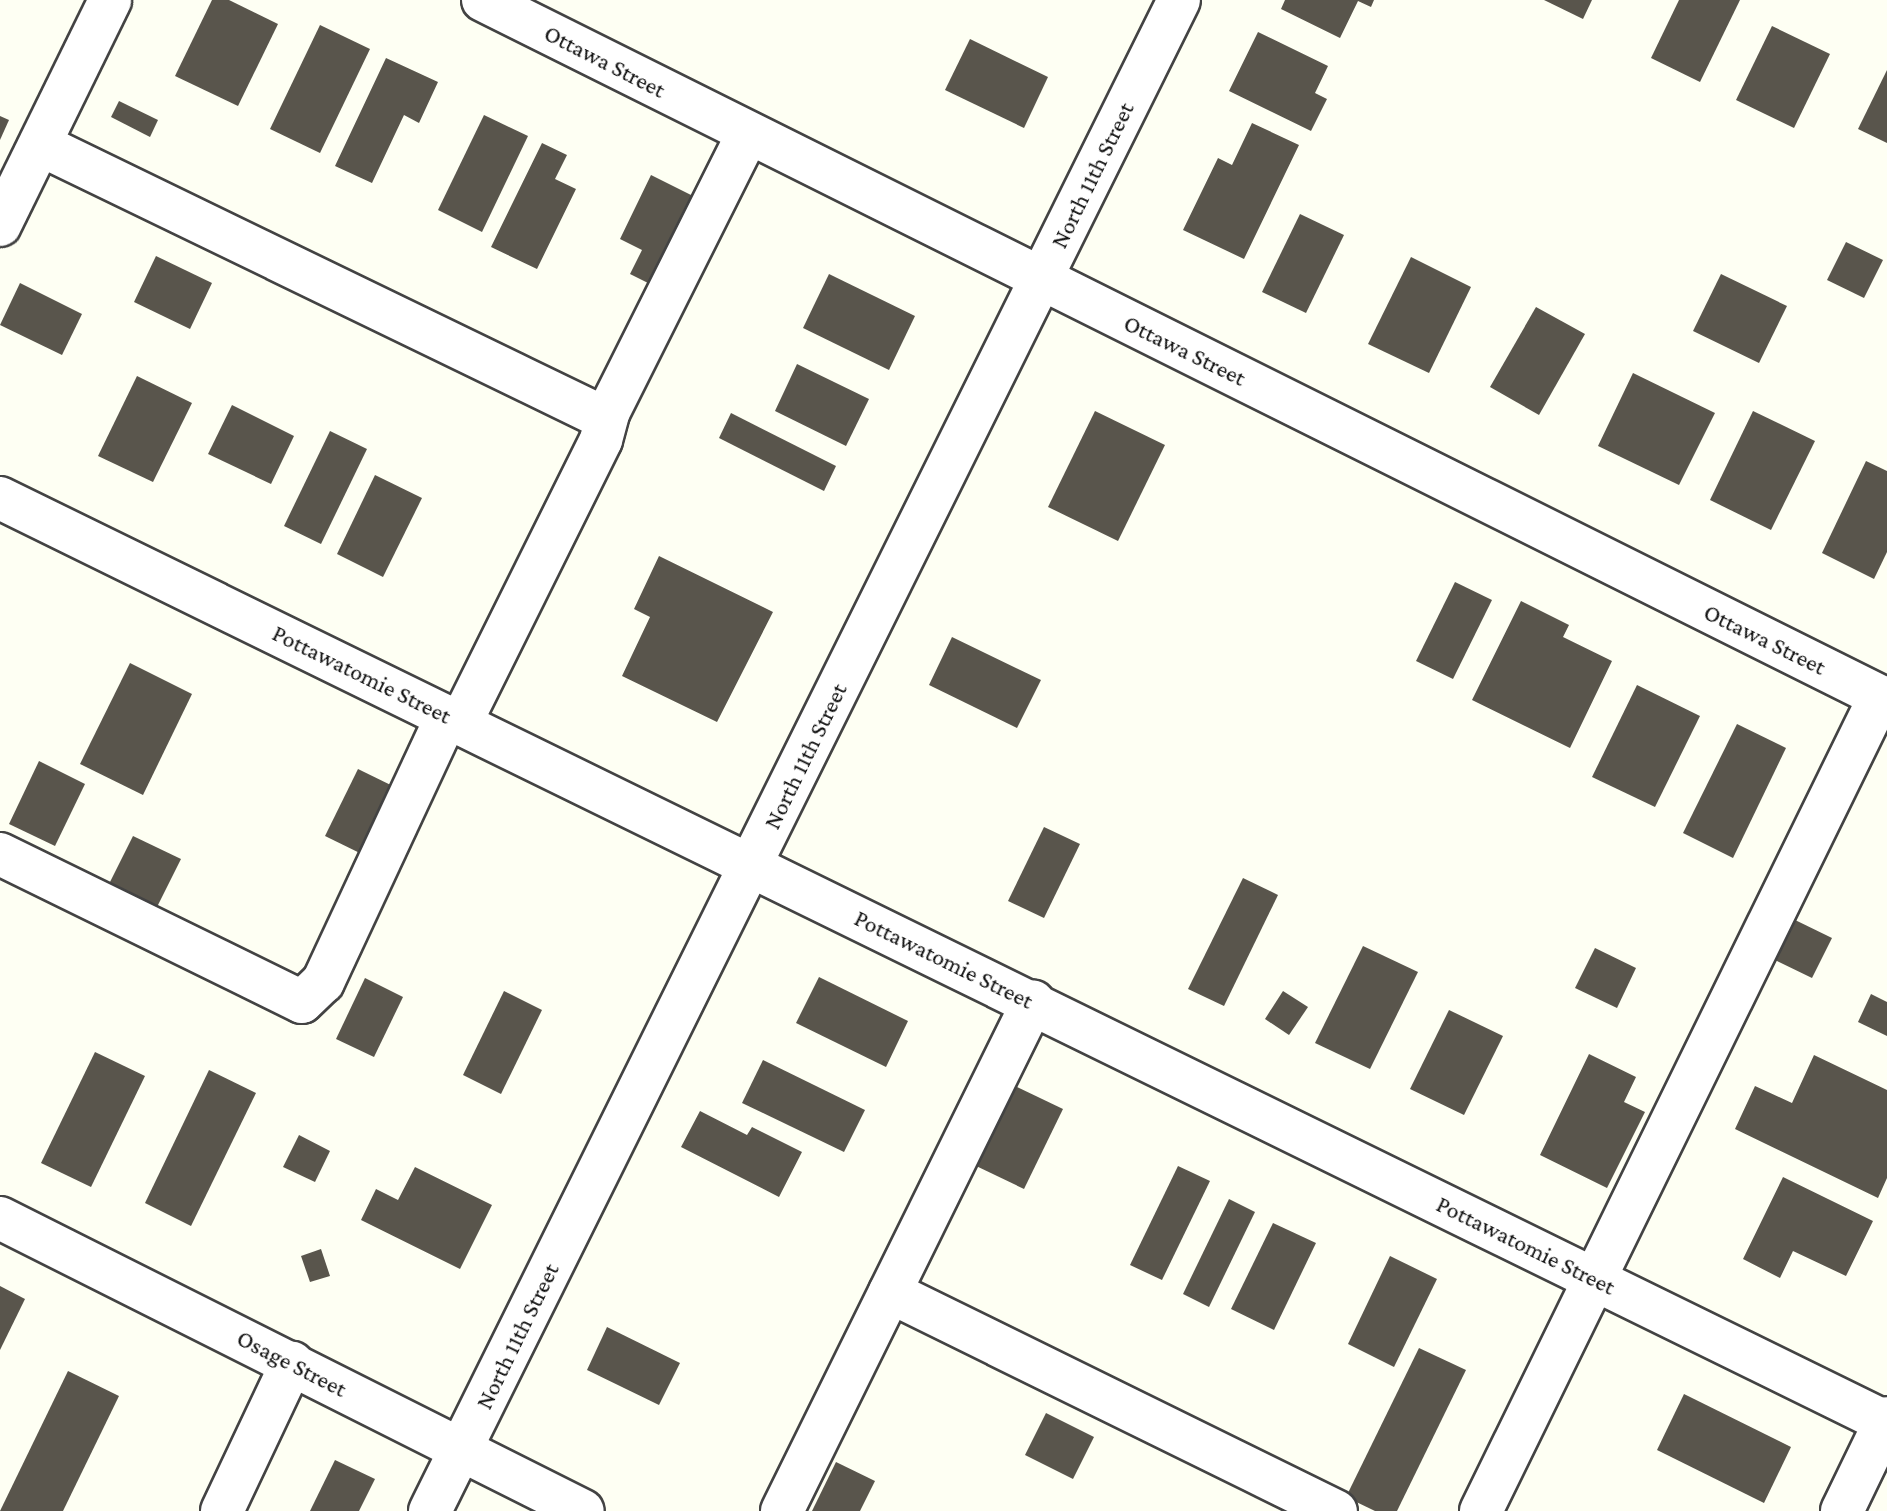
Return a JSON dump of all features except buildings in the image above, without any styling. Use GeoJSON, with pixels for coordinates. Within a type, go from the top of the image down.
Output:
{"type":"FeatureCollection","features":[{"type":"Feature","properties":{"kind":"street"},"geometry":{"type":"LineString","coordinates":[[0,225],[110,0]]}},
{"type":"Feature","properties":{"kind":"street","name":"Ottawa Street"},"geometry":{"type":"LineString","coordinates":[[483,0],[1884,698]]}},
{"type":"Feature","properties":{"kind":"street","name":"North 11th Street"},"geometry":{"type":"LineString","coordinates":[[430,1511],[1179,0]]}},
{"type":"Feature","properties":{"kind":"street"},"geometry":{"type":"LineString","coordinates":[[0,854],[302,1002],[323,982],[454,719],[601,440],[608,413],[748,133]]}},
{"type":"Feature","properties":{"kind":"street"},"geometry":{"type":"LineString","coordinates":[[41,145],[340,293],[598,415],[608,413]]}},
{"type":"Feature","properties":{"kind":"street","name":"Pottawatomie Street"},"geometry":{"type":"LineString","coordinates":[[0,498],[1886,1421]]}},
{"type":"Feature","properties":{"kind":"street"},"geometry":{"type":"LineString","coordinates":[[1481,1511],[1884,698]]}},
{"type":"Feature","properties":{"kind":"street"},"geometry":{"type":"LineString","coordinates":[[782,1511],[1033,1002]]}},
{"type":"Feature","properties":{"kind":"street","name":"Osage Street"},"geometry":{"type":"LineString","coordinates":[[0,1218],[583,1511]]}},
{"type":"Feature","properties":{"kind":"street"},"geometry":{"type":"LineString","coordinates":[[890,1292],[1336,1511]]}},
{"type":"Feature","properties":{"kind":"street"},"geometry":{"type":"LineString","coordinates":[[222,1511],[292,1363]]}},
{"type":"Feature","properties":{"kind":"street"},"geometry":{"type":"LineString","coordinates":[[1842,1511],[1886,1421]]}}]}
